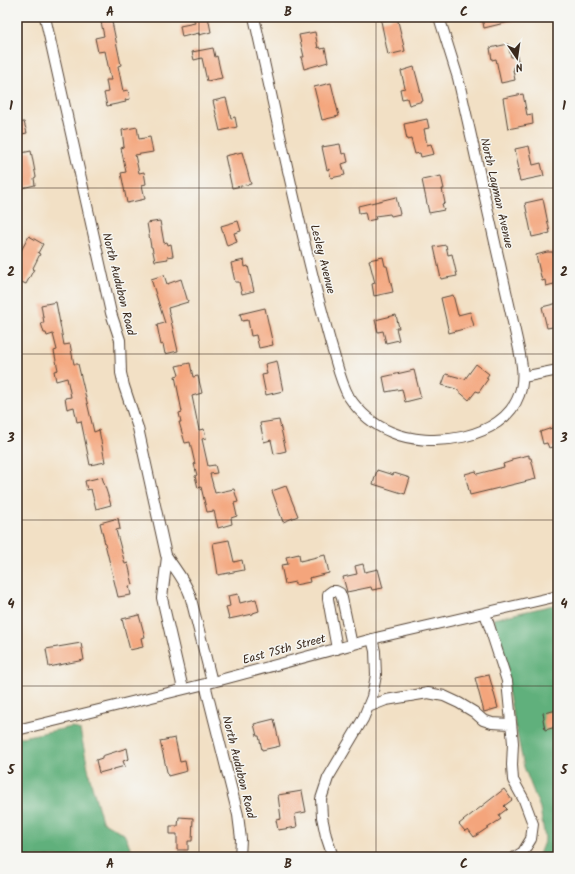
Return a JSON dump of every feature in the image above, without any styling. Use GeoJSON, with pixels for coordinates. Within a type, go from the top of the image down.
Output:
{"type":"FeatureCollection","features":[{"type":"Feature","properties":{"kind":"street","name":"North Audubon Road"},"geometry":{"type":"LineString","coordinates":[[45,17],[110,305],[120,340],[121,373],[124,386],[138,428],[167,557],[189,592],[239,819],[241,838],[240,857]]}},
{"type":"Feature","properties":{"kind":"street","name":"Lesley Avenue"},"geometry":{"type":"LineString","coordinates":[[254,17],[309,261],[343,385],[352,401],[364,415],[391,433],[413,439],[446,440],[478,433],[498,423],[515,405],[519,396],[523,377]]}},
{"type":"Feature","properties":{"kind":"street","name":"North Layman Avenue"},"geometry":{"type":"LineString","coordinates":[[439,17],[458,78],[517,340],[523,377]]}},
{"type":"Feature","properties":{"kind":"street"},"geometry":{"type":"LineString","coordinates":[[523,377],[558,370]]}},
{"type":"Feature","properties":{"kind":"street","name":"North Audubon Road"},"geometry":{"type":"LineString","coordinates":[[167,557],[162,598],[183,689]]}},
{"type":"Feature","properties":{"kind":"street"},"geometry":{"type":"LineString","coordinates":[[337,649],[328,599],[328,594],[332,591],[340,593],[342,598],[352,645]]}},
{"type":"Feature","properties":{"kind":"street","name":"East 75th Street"},"geometry":{"type":"LineString","coordinates":[[17,730],[208,683],[372,639],[558,596]]}},
{"type":"Feature","properties":{"kind":"street"},"geometry":{"type":"LineString","coordinates":[[486,613],[507,681],[512,743],[513,780],[524,800],[533,824],[531,839],[523,852],[515,857]]}},
{"type":"Feature","properties":{"kind":"street"},"geometry":{"type":"LineString","coordinates":[[333,857],[326,836],[322,816],[321,799],[328,778],[363,719],[372,697],[376,675],[375,651],[372,639]]}},
{"type":"Feature","properties":{"kind":"street"},"geometry":{"type":"LineString","coordinates":[[368,707],[386,700],[428,693],[444,696],[459,703],[474,712],[483,720],[492,723],[510,724]]}},
{"type":"Feature","properties":{"kind":"green space"},"geometry":{"type":"Polygon","coordinates":[[[558,604],[558,857],[538,857],[545,839],[540,808],[524,767],[493,619],[558,604]]]}},
{"type":"Feature","properties":{"kind":"green space"},"geometry":{"type":"Polygon","coordinates":[[[72,727],[80,730],[91,782],[102,821],[124,834],[135,857],[17,857],[17,738],[72,727]]]}},
{"type":"Feature","properties":{"kind":"building"},"geometry":{"type":"Polygon","coordinates":[[[100,17],[111,17],[121,65],[118,66],[123,91],[128,90],[130,99],[125,100],[126,102],[107,106],[104,93],[108,92],[106,80],[111,80],[105,51],[98,52],[95,38],[104,36],[100,17]]]}},
{"type":"Feature","properties":{"kind":"building"},"geometry":{"type":"Polygon","coordinates":[[[193,17],[208,17],[211,32],[182,37],[180,26],[195,23],[193,17]]]}},
{"type":"Feature","properties":{"kind":"building"},"geometry":{"type":"Polygon","coordinates":[[[397,17],[405,51],[388,55],[381,21],[397,17]]]}},
{"type":"Feature","properties":{"kind":"building"},"geometry":{"type":"Polygon","coordinates":[[[482,17],[517,17],[517,20],[484,28],[482,17]]]}},
{"type":"Feature","properties":{"kind":"building"},"geometry":{"type":"Polygon","coordinates":[[[315,32],[318,48],[325,48],[328,62],[304,69],[301,57],[304,57],[299,35],[315,32]]]}},
{"type":"Feature","properties":{"kind":"building"},"geometry":{"type":"Polygon","coordinates":[[[508,44],[511,57],[517,56],[519,65],[514,66],[513,70],[515,80],[501,83],[496,59],[492,60],[490,48],[508,44]]]}},
{"type":"Feature","properties":{"kind":"building"},"geometry":{"type":"Polygon","coordinates":[[[213,48],[215,57],[217,56],[222,78],[207,81],[202,58],[194,60],[192,52],[213,48]]]}},
{"type":"Feature","properties":{"kind":"building"},"geometry":{"type":"Polygon","coordinates":[[[414,67],[423,101],[409,105],[407,98],[402,99],[400,89],[405,88],[401,71],[414,67]]]}},
{"type":"Feature","properties":{"kind":"building"},"geometry":{"type":"Polygon","coordinates":[[[331,83],[339,116],[322,120],[314,87],[331,83]]]}},
{"type":"Feature","properties":{"kind":"building"},"geometry":{"type":"Polygon","coordinates":[[[523,94],[527,115],[532,114],[533,124],[508,129],[503,98],[523,94]]]}},
{"type":"Feature","properties":{"kind":"building"},"geometry":{"type":"Polygon","coordinates":[[[226,98],[231,118],[235,117],[237,127],[220,131],[213,101],[226,98]]]}},
{"type":"Feature","properties":{"kind":"building"},"geometry":{"type":"Polygon","coordinates":[[[427,119],[429,128],[424,129],[427,145],[431,144],[434,154],[421,157],[420,153],[415,154],[411,139],[407,140],[404,124],[427,119]]]}},
{"type":"Feature","properties":{"kind":"building"},"geometry":{"type":"Polygon","coordinates":[[[24,122],[27,133],[17,135],[17,123],[24,122]]]}},
{"type":"Feature","properties":{"kind":"building"},"geometry":{"type":"Polygon","coordinates":[[[137,127],[139,139],[150,137],[153,152],[135,155],[139,173],[144,172],[146,184],[142,185],[145,199],[127,203],[121,173],[126,172],[121,148],[124,147],[122,130],[137,127]]]}},
{"type":"Feature","properties":{"kind":"building"},"geometry":{"type":"Polygon","coordinates":[[[340,144],[342,154],[346,153],[348,162],[342,164],[345,175],[331,178],[329,169],[327,170],[322,147],[340,144]]]}},
{"type":"Feature","properties":{"kind":"building"},"geometry":{"type":"Polygon","coordinates":[[[529,146],[533,165],[541,163],[544,176],[520,181],[517,170],[519,170],[515,149],[529,146]]]}},
{"type":"Feature","properties":{"kind":"building"},"geometry":{"type":"Polygon","coordinates":[[[31,151],[36,177],[34,178],[35,185],[22,188],[17,164],[17,154],[31,151]]]}},
{"type":"Feature","properties":{"kind":"building"},"geometry":{"type":"Polygon","coordinates":[[[242,152],[251,184],[232,188],[225,156],[242,152]]]}},
{"type":"Feature","properties":{"kind":"building"},"geometry":{"type":"Polygon","coordinates":[[[441,176],[444,189],[442,189],[445,203],[442,204],[444,210],[429,213],[422,180],[441,176]]]}},
{"type":"Feature","properties":{"kind":"building"},"geometry":{"type":"Polygon","coordinates":[[[396,197],[400,214],[391,216],[390,214],[375,216],[376,219],[367,221],[365,212],[359,213],[358,206],[396,197]]]}},
{"type":"Feature","properties":{"kind":"building"},"geometry":{"type":"Polygon","coordinates":[[[543,199],[550,233],[532,237],[525,203],[543,199]]]}},
{"type":"Feature","properties":{"kind":"building"},"geometry":{"type":"Polygon","coordinates":[[[160,221],[164,243],[167,242],[168,245],[171,244],[173,256],[167,257],[168,259],[155,261],[147,223],[160,221]]]}},
{"type":"Feature","properties":{"kind":"building"},"geometry":{"type":"Polygon","coordinates":[[[238,221],[241,231],[234,233],[237,242],[227,246],[221,226],[238,221]]]}},
{"type":"Feature","properties":{"kind":"building"},"geometry":{"type":"Polygon","coordinates":[[[29,236],[43,244],[38,253],[40,254],[33,268],[34,269],[26,284],[17,280],[17,258],[29,236]]]}},
{"type":"Feature","properties":{"kind":"building"},"geometry":{"type":"Polygon","coordinates":[[[446,245],[448,255],[452,254],[457,276],[441,279],[434,247],[446,245]]]}},
{"type":"Feature","properties":{"kind":"building"},"geometry":{"type":"Polygon","coordinates":[[[553,252],[558,273],[558,283],[546,286],[545,280],[542,281],[536,255],[553,252]]]}},
{"type":"Feature","properties":{"kind":"building"},"geometry":{"type":"Polygon","coordinates":[[[383,257],[385,266],[387,266],[393,292],[374,296],[372,284],[375,283],[369,260],[383,257]]]}},
{"type":"Feature","properties":{"kind":"building"},"geometry":{"type":"Polygon","coordinates":[[[244,260],[245,267],[248,266],[254,291],[242,294],[239,282],[235,282],[231,263],[244,260]]]}},
{"type":"Feature","properties":{"kind":"building"},"geometry":{"type":"Polygon","coordinates":[[[164,275],[167,284],[181,279],[188,302],[168,308],[178,351],[165,354],[163,344],[161,345],[157,325],[165,323],[151,279],[164,275]]]}},
{"type":"Feature","properties":{"kind":"building"},"geometry":{"type":"Polygon","coordinates":[[[453,295],[458,315],[470,312],[474,326],[449,333],[441,298],[453,295]]]}},
{"type":"Feature","properties":{"kind":"building"},"geometry":{"type":"Polygon","coordinates":[[[56,302],[64,345],[70,344],[74,364],[78,364],[94,432],[99,430],[105,462],[90,465],[81,421],[77,422],[74,407],[67,409],[65,398],[71,397],[67,378],[56,381],[54,371],[58,370],[54,351],[57,350],[53,334],[47,336],[46,333],[44,333],[41,323],[44,323],[41,305],[56,302]]]}},
{"type":"Feature","properties":{"kind":"building"},"geometry":{"type":"Polygon","coordinates":[[[558,303],[558,326],[547,328],[542,307],[558,303]]]}},
{"type":"Feature","properties":{"kind":"building"},"geometry":{"type":"Polygon","coordinates":[[[265,308],[273,345],[259,348],[256,335],[251,336],[248,320],[242,321],[240,314],[265,308]]]}},
{"type":"Feature","properties":{"kind":"building"},"geometry":{"type":"Polygon","coordinates":[[[396,315],[399,328],[396,328],[399,340],[386,343],[383,331],[378,332],[375,320],[396,315]]]}},
{"type":"Feature","properties":{"kind":"building"},"geometry":{"type":"Polygon","coordinates":[[[277,361],[283,391],[266,395],[262,375],[267,374],[265,364],[277,361]]]}},
{"type":"Feature","properties":{"kind":"building"},"geometry":{"type":"Polygon","coordinates":[[[190,363],[193,377],[198,376],[202,393],[192,396],[199,430],[204,429],[206,438],[202,439],[208,466],[215,465],[217,473],[210,474],[215,493],[234,489],[238,502],[234,503],[237,516],[231,518],[232,524],[218,528],[214,511],[207,512],[201,487],[198,488],[195,476],[197,475],[190,442],[185,443],[179,422],[181,422],[179,413],[182,412],[175,376],[179,375],[176,366],[190,363]]]}},
{"type":"Feature","properties":{"kind":"building"},"geometry":{"type":"Polygon","coordinates":[[[476,364],[489,374],[486,378],[488,379],[479,392],[476,391],[469,400],[456,389],[442,385],[446,374],[465,379],[476,364]]]}},
{"type":"Feature","properties":{"kind":"building"},"geometry":{"type":"Polygon","coordinates":[[[414,370],[421,398],[405,402],[402,389],[386,392],[383,377],[414,370]]]}},
{"type":"Feature","properties":{"kind":"building"},"geometry":{"type":"Polygon","coordinates":[[[279,420],[286,451],[274,454],[271,440],[264,442],[260,423],[279,420]]]}},
{"type":"Feature","properties":{"kind":"building"},"geometry":{"type":"Polygon","coordinates":[[[558,426],[558,446],[549,448],[547,443],[543,444],[540,432],[558,426]]]}},
{"type":"Feature","properties":{"kind":"building"},"geometry":{"type":"Polygon","coordinates":[[[529,455],[536,479],[470,495],[465,474],[476,471],[477,474],[504,467],[503,464],[512,461],[512,459],[529,455]]]}},
{"type":"Feature","properties":{"kind":"building"},"geometry":{"type":"Polygon","coordinates":[[[377,470],[410,478],[405,494],[373,484],[377,470]]]}},
{"type":"Feature","properties":{"kind":"building"},"geometry":{"type":"Polygon","coordinates":[[[102,477],[111,505],[96,509],[91,489],[87,490],[85,481],[102,477]]]}},
{"type":"Feature","properties":{"kind":"building"},"geometry":{"type":"Polygon","coordinates":[[[286,486],[298,516],[283,522],[272,491],[286,486]]]}},
{"type":"Feature","properties":{"kind":"building"},"geometry":{"type":"Polygon","coordinates":[[[118,518],[120,529],[116,530],[125,564],[128,563],[133,585],[129,586],[131,595],[118,597],[100,523],[118,518]]]}},
{"type":"Feature","properties":{"kind":"building"},"geometry":{"type":"Polygon","coordinates":[[[229,540],[234,562],[242,560],[244,570],[218,575],[213,543],[229,540]]]}},
{"type":"Feature","properties":{"kind":"building"},"geometry":{"type":"Polygon","coordinates":[[[299,554],[300,561],[325,555],[329,573],[309,578],[310,582],[295,585],[295,582],[285,584],[281,565],[288,564],[286,557],[299,554]]]}},
{"type":"Feature","properties":{"kind":"building"},"geometry":{"type":"Polygon","coordinates":[[[363,564],[365,572],[378,569],[383,588],[372,590],[371,587],[347,592],[343,577],[357,574],[355,566],[363,564]]]}},
{"type":"Feature","properties":{"kind":"building"},"geometry":{"type":"Polygon","coordinates":[[[238,594],[240,603],[256,599],[259,611],[253,614],[229,619],[226,607],[230,606],[228,596],[238,594]]]}},
{"type":"Feature","properties":{"kind":"building"},"geometry":{"type":"Polygon","coordinates":[[[139,615],[145,637],[141,638],[143,647],[130,650],[122,619],[139,615]]]}},
{"type":"Feature","properties":{"kind":"building"},"geometry":{"type":"Polygon","coordinates":[[[81,643],[84,660],[49,667],[46,649],[81,643]]]}},
{"type":"Feature","properties":{"kind":"building"},"geometry":{"type":"Polygon","coordinates":[[[489,675],[498,708],[484,712],[475,678],[489,675]]]}},
{"type":"Feature","properties":{"kind":"building"},"geometry":{"type":"Polygon","coordinates":[[[558,710],[558,725],[545,730],[543,713],[558,710]]]}},
{"type":"Feature","properties":{"kind":"building"},"geometry":{"type":"Polygon","coordinates":[[[274,719],[280,746],[262,750],[259,736],[257,736],[254,724],[274,719]]]}},
{"type":"Feature","properties":{"kind":"building"},"geometry":{"type":"Polygon","coordinates":[[[175,738],[180,762],[185,761],[187,771],[168,776],[160,741],[175,738]]]}},
{"type":"Feature","properties":{"kind":"building"},"geometry":{"type":"Polygon","coordinates":[[[127,748],[129,759],[123,761],[125,766],[99,773],[96,760],[102,758],[102,756],[127,748]]]}},
{"type":"Feature","properties":{"kind":"building"},"geometry":{"type":"Polygon","coordinates":[[[504,789],[512,800],[504,806],[507,809],[499,815],[501,819],[474,837],[468,829],[465,831],[459,824],[504,789]]]}},
{"type":"Feature","properties":{"kind":"building"},"geometry":{"type":"Polygon","coordinates":[[[302,791],[306,812],[295,814],[297,827],[278,830],[276,820],[281,819],[278,795],[302,791]]]}},
{"type":"Feature","properties":{"kind":"building"},"geometry":{"type":"Polygon","coordinates":[[[179,817],[193,818],[192,841],[188,841],[188,850],[177,850],[177,834],[170,834],[170,826],[178,826],[179,817]]]}}]}
